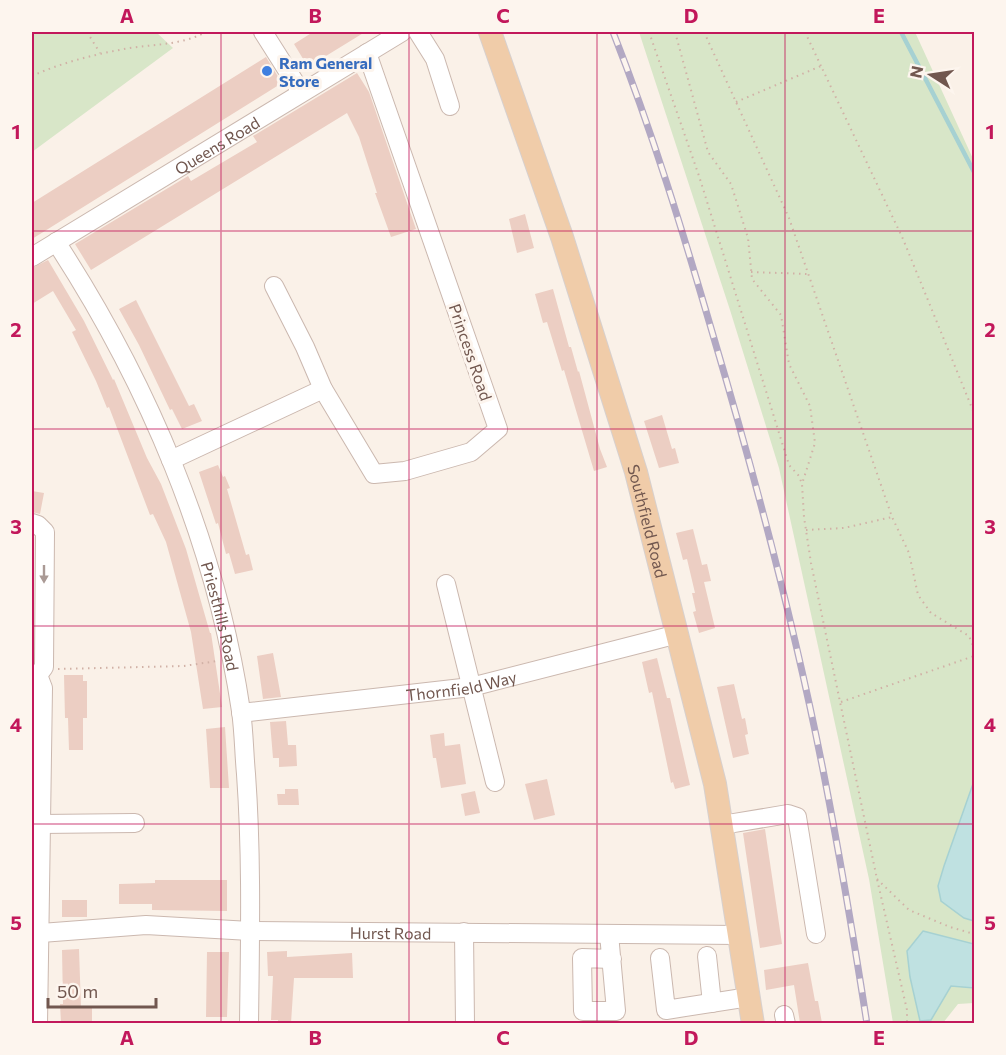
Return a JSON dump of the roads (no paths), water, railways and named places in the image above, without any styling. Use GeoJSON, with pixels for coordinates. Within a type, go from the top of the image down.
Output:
{"type":"FeatureCollection","features":[{"type":"Feature","properties":{"kind":"main road","name":"Southfield Road"},"geometry":{"type":"LineString","coordinates":[[490,32],[562,237],[636,472],[715,784],[753,1023]]}},
{"type":"Feature","properties":{"kind":"street"},"geometry":{"type":"LineString","coordinates":[[263,32],[301,92]]}},
{"type":"Feature","properties":{"kind":"street","name":"Queens Road"},"geometry":{"type":"LineString","coordinates":[[32,257],[402,32]]}},
{"type":"Feature","properties":{"kind":"street"},"geometry":{"type":"LineString","coordinates":[[418,32],[435,59],[450,106]]}},
{"type":"Feature","properties":{"kind":"street","name":"Princess Road"},"geometry":{"type":"LineString","coordinates":[[274,285],[323,389],[374,474],[405,471],[471,452],[498,429],[367,53]]}},
{"type":"Feature","properties":{"kind":"street","name":"Priesthills Road"},"geometry":{"type":"LineString","coordinates":[[56,242],[124,355],[171,460],[196,527],[232,659],[242,713],[249,816],[249,1023]]}},
{"type":"Feature","properties":{"kind":"street"},"geometry":{"type":"LineString","coordinates":[[171,460],[323,389]]}},
{"type":"Feature","properties":{"kind":"street"},"geometry":{"type":"LineString","coordinates":[[32,523],[45,532],[38,671],[43,688],[36,767],[38,1023]]}},
{"type":"Feature","properties":{"kind":"street"},"geometry":{"type":"LineString","coordinates":[[447,584],[495,782]]}},
{"type":"Feature","properties":{"kind":"street","name":"Thornfield Way"},"geometry":{"type":"LineString","coordinates":[[242,713],[471,687],[678,634]]}},
{"type":"Feature","properties":{"kind":"street"},"geometry":{"type":"LineString","coordinates":[[723,825],[788,814],[797,817],[816,933]]}},
{"type":"Feature","properties":{"kind":"street"},"geometry":{"type":"LineString","coordinates":[[38,829],[135,823]]}},
{"type":"Feature","properties":{"kind":"street","name":"Hurst Road"},"geometry":{"type":"LineString","coordinates":[[38,938],[146,925],[250,931],[740,935]]}},
{"type":"Feature","properties":{"kind":"street"},"geometry":{"type":"LineString","coordinates":[[464,932],[465,1023]]}},
{"type":"Feature","properties":{"kind":"street"},"geometry":{"type":"LineString","coordinates":[[609,934],[612,959]]}},
{"type":"Feature","properties":{"kind":"street"},"geometry":{"type":"LineString","coordinates":[[707,956],[712,1003]]}},
{"type":"Feature","properties":{"kind":"street"},"geometry":{"type":"LineString","coordinates":[[660,958],[666,1010],[749,997]]}},
{"type":"Feature","properties":{"kind":"water"},"geometry":{"type":"Polygon","coordinates":[[[974,781],[974,921],[964,918],[941,901],[938,886],[974,781]]]}},
{"type":"Feature","properties":{"kind":"water"},"geometry":{"type":"Polygon","coordinates":[[[923,931],[974,944],[974,988],[951,986],[931,1020],[920,1021],[907,951],[923,931]]]}},
{"type":"Feature","properties":{"kind":"waterway"},"geometry":{"type":"LineString","coordinates":[[901,32],[974,172]]}},
{"type":"Feature","properties":{"kind":"railway"},"geometry":{"type":"LineString","coordinates":[[613,32],[654,144],[678,220],[729,389],[774,554],[824,775],[867,1024]]}},
{"type":"Feature","properties":{"kind":"place","name":"Ram General Store"},"geometry":{"type":"Point","coordinates":[267,71]}}]}
